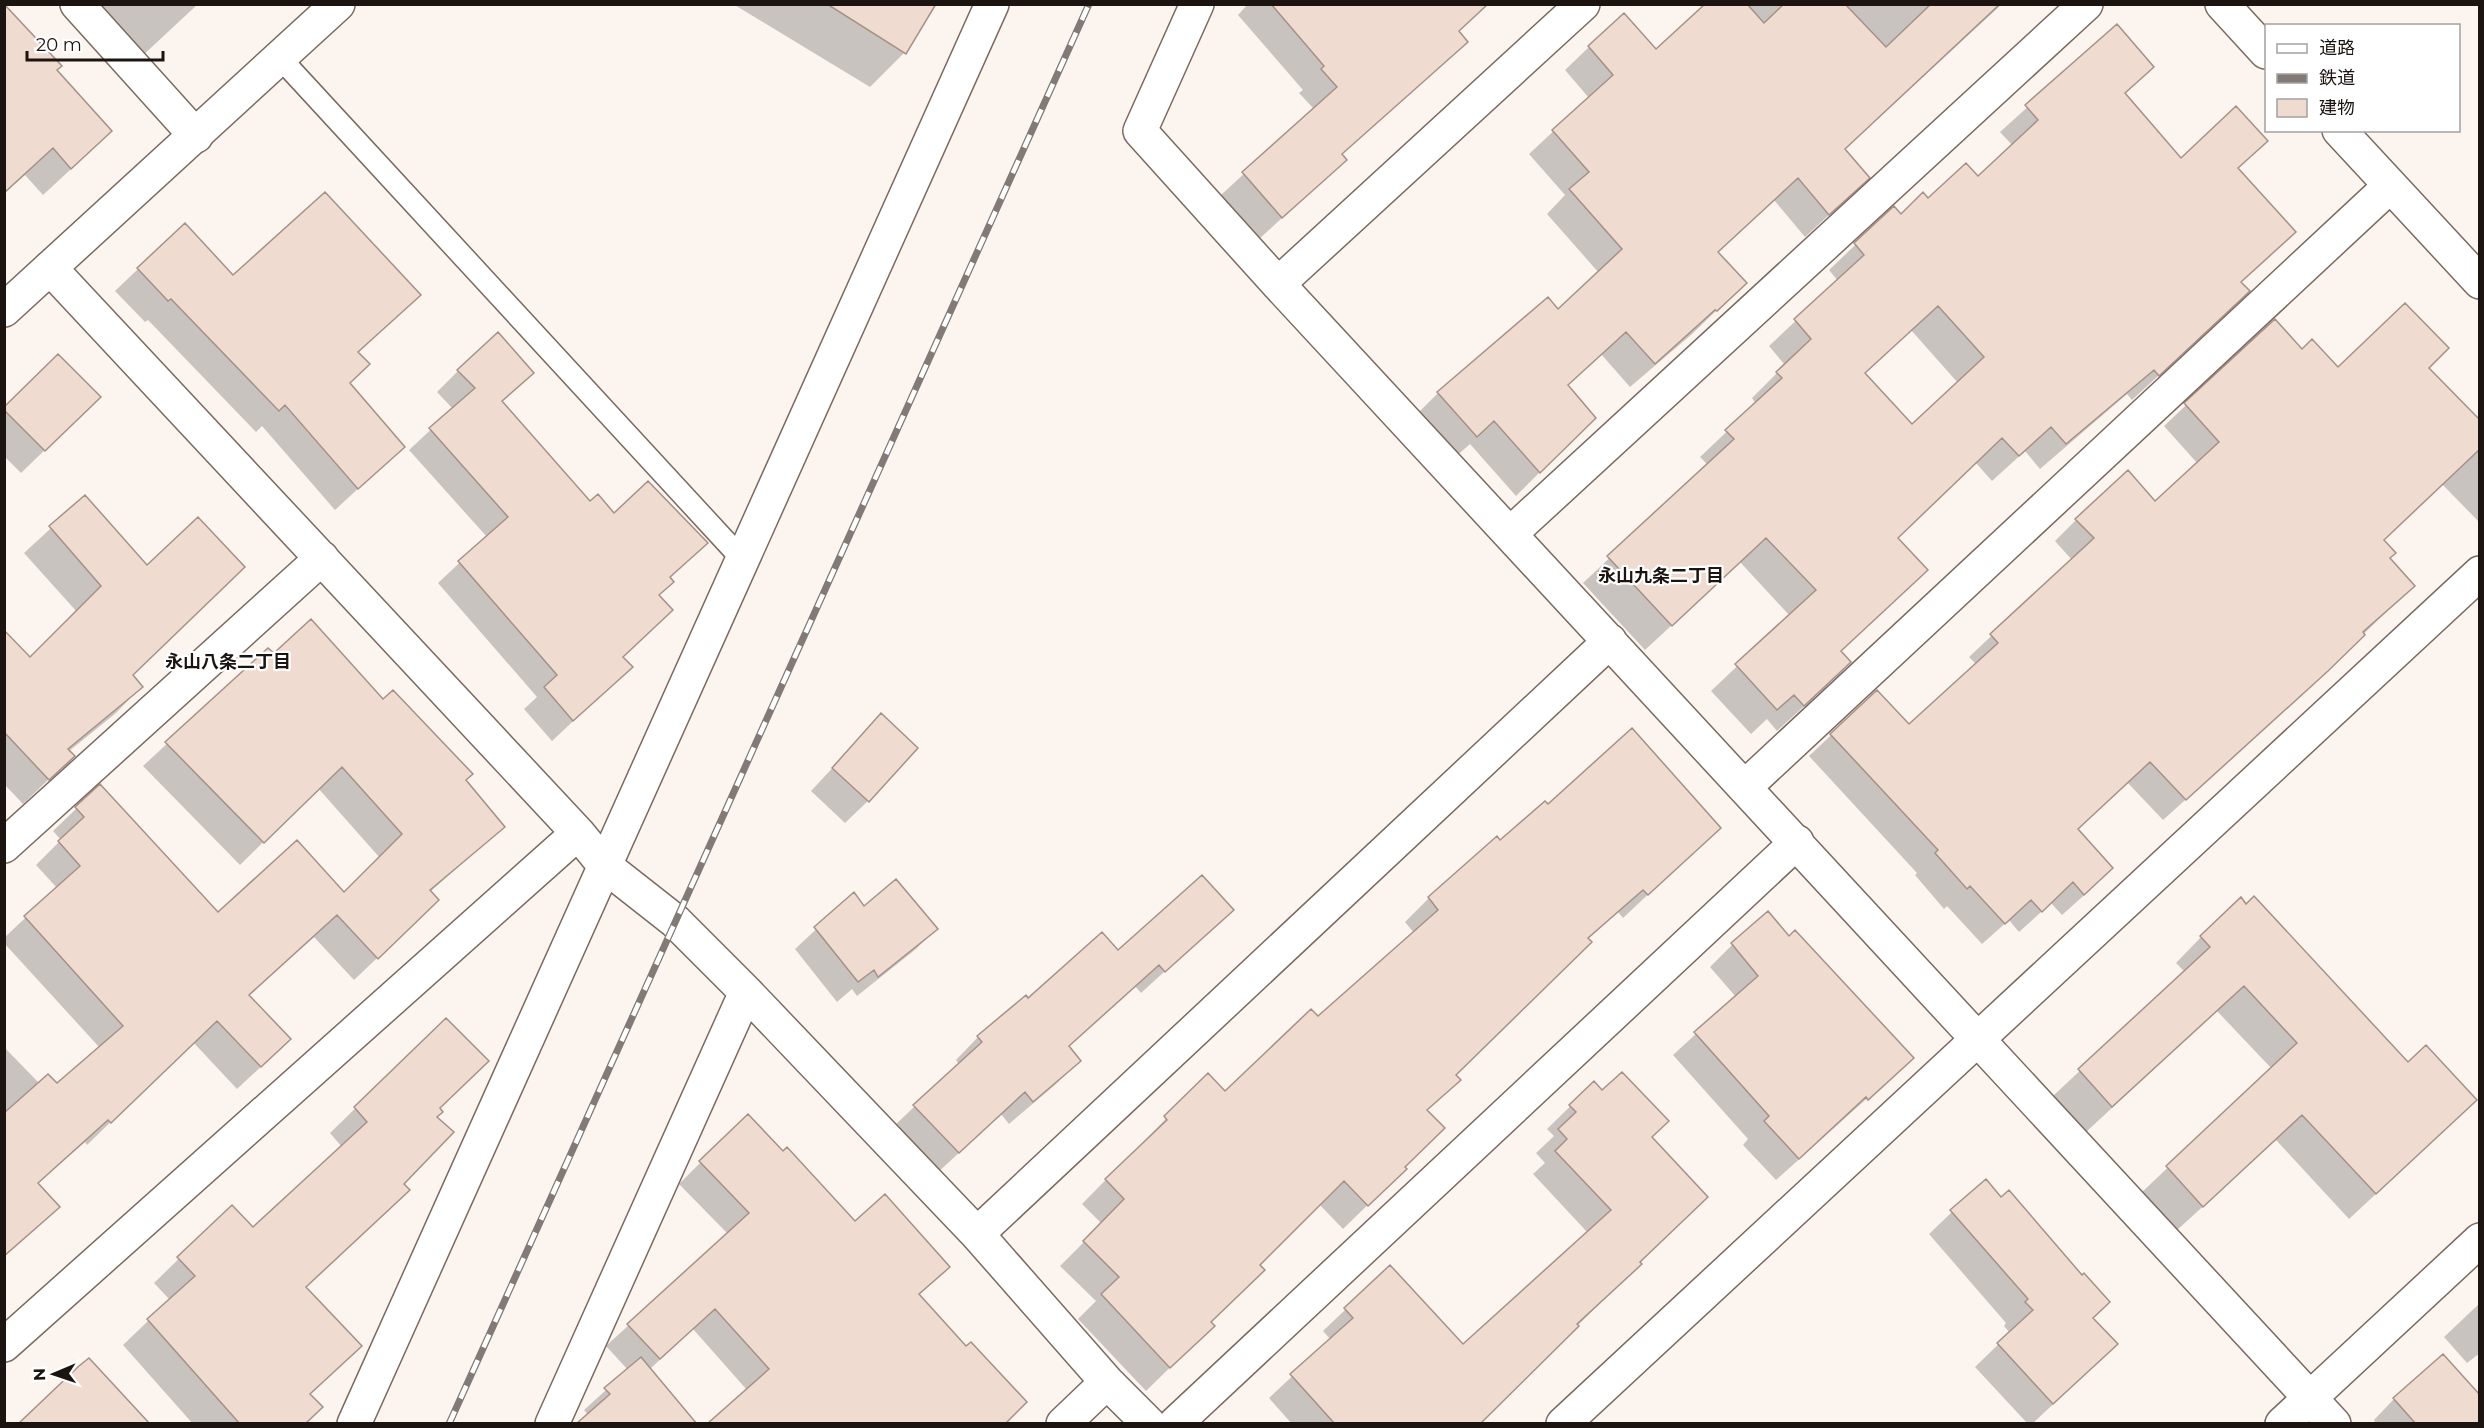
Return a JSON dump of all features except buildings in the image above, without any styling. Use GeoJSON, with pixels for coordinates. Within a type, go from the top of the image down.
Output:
{"type":"FeatureCollection","features":[{"type":"Feature","properties":{"kind":"street"},"geometry":{"type":"LineString","coordinates":[[77,4],[196,136]]}},
{"type":"Feature","properties":{"kind":"street"},"geometry":{"type":"LineString","coordinates":[[4,310],[338,4]]}},
{"type":"Feature","properties":{"kind":"street"},"geometry":{"type":"LineString","coordinates":[[354,1424],[992,4]]}},
{"type":"Feature","properties":{"kind":"street"},"geometry":{"type":"LineString","coordinates":[[1197,4],[1140,131],[1278,284],[1979,1037],[2334,1424]]}},
{"type":"Feature","properties":{"kind":"street"},"geometry":{"type":"LineString","coordinates":[[1278,284],[1583,4]]}},
{"type":"Feature","properties":{"kind":"street"},"geometry":{"type":"LineString","coordinates":[[1510,534],[2085,4]]}},
{"type":"Feature","properties":{"kind":"street"},"geometry":{"type":"LineString","coordinates":[[2222,4],[2265,51]]}},
{"type":"Feature","properties":{"kind":"street"},"geometry":{"type":"LineString","coordinates":[[2341,132],[2480,282]]}},
{"type":"Feature","properties":{"kind":"street"},"geometry":{"type":"LineString","coordinates":[[1746,786],[2390,186]]}},
{"type":"Feature","properties":{"kind":"street"},"geometry":{"type":"LineString","coordinates":[[50,268],[578,833],[604,866],[675,921],[746,992],[977,1234],[1107,1383],[1149,1424]]}},
{"type":"Feature","properties":{"kind":"street"},"geometry":{"type":"LineString","coordinates":[[4,846],[322,558]]}},
{"type":"Feature","properties":{"kind":"street"},"geometry":{"type":"LineString","coordinates":[[1563,1424],[2480,573]]}},
{"type":"Feature","properties":{"kind":"street"},"geometry":{"type":"LineString","coordinates":[[977,1234],[1610,641]]}},
{"type":"Feature","properties":{"kind":"street"},"geometry":{"type":"LineString","coordinates":[[4,1345],[578,833]]}},
{"type":"Feature","properties":{"kind":"street"},"geometry":{"type":"LineString","coordinates":[[1174,1424],[1797,842]]}},
{"type":"Feature","properties":{"kind":"street"},"geometry":{"type":"LineString","coordinates":[[552,1424],[746,992]]}},
{"type":"Feature","properties":{"kind":"street"},"geometry":{"type":"LineString","coordinates":[[2282,1424],[2480,1240]]}},
{"type":"Feature","properties":{"kind":"street"},"geometry":{"type":"LineString","coordinates":[[1063,1424],[1107,1383]]}},
{"type":"Feature","properties":{"kind":"lane"},"geometry":{"type":"LineString","coordinates":[[281,58],[742,559]]}},
{"type":"Feature","properties":{"kind":"railway"},"geometry":{"type":"LineString","coordinates":[[449,1424],[1089,4]]}},
{"type":"Feature","properties":{"kind":"district","name":"永山九条二丁目"},"geometry":{"type":"Point","coordinates":[1661,576]}},
{"type":"Feature","properties":{"kind":"district","name":"永山八条二丁目"},"geometry":{"type":"Point","coordinates":[228,662]}}]}
